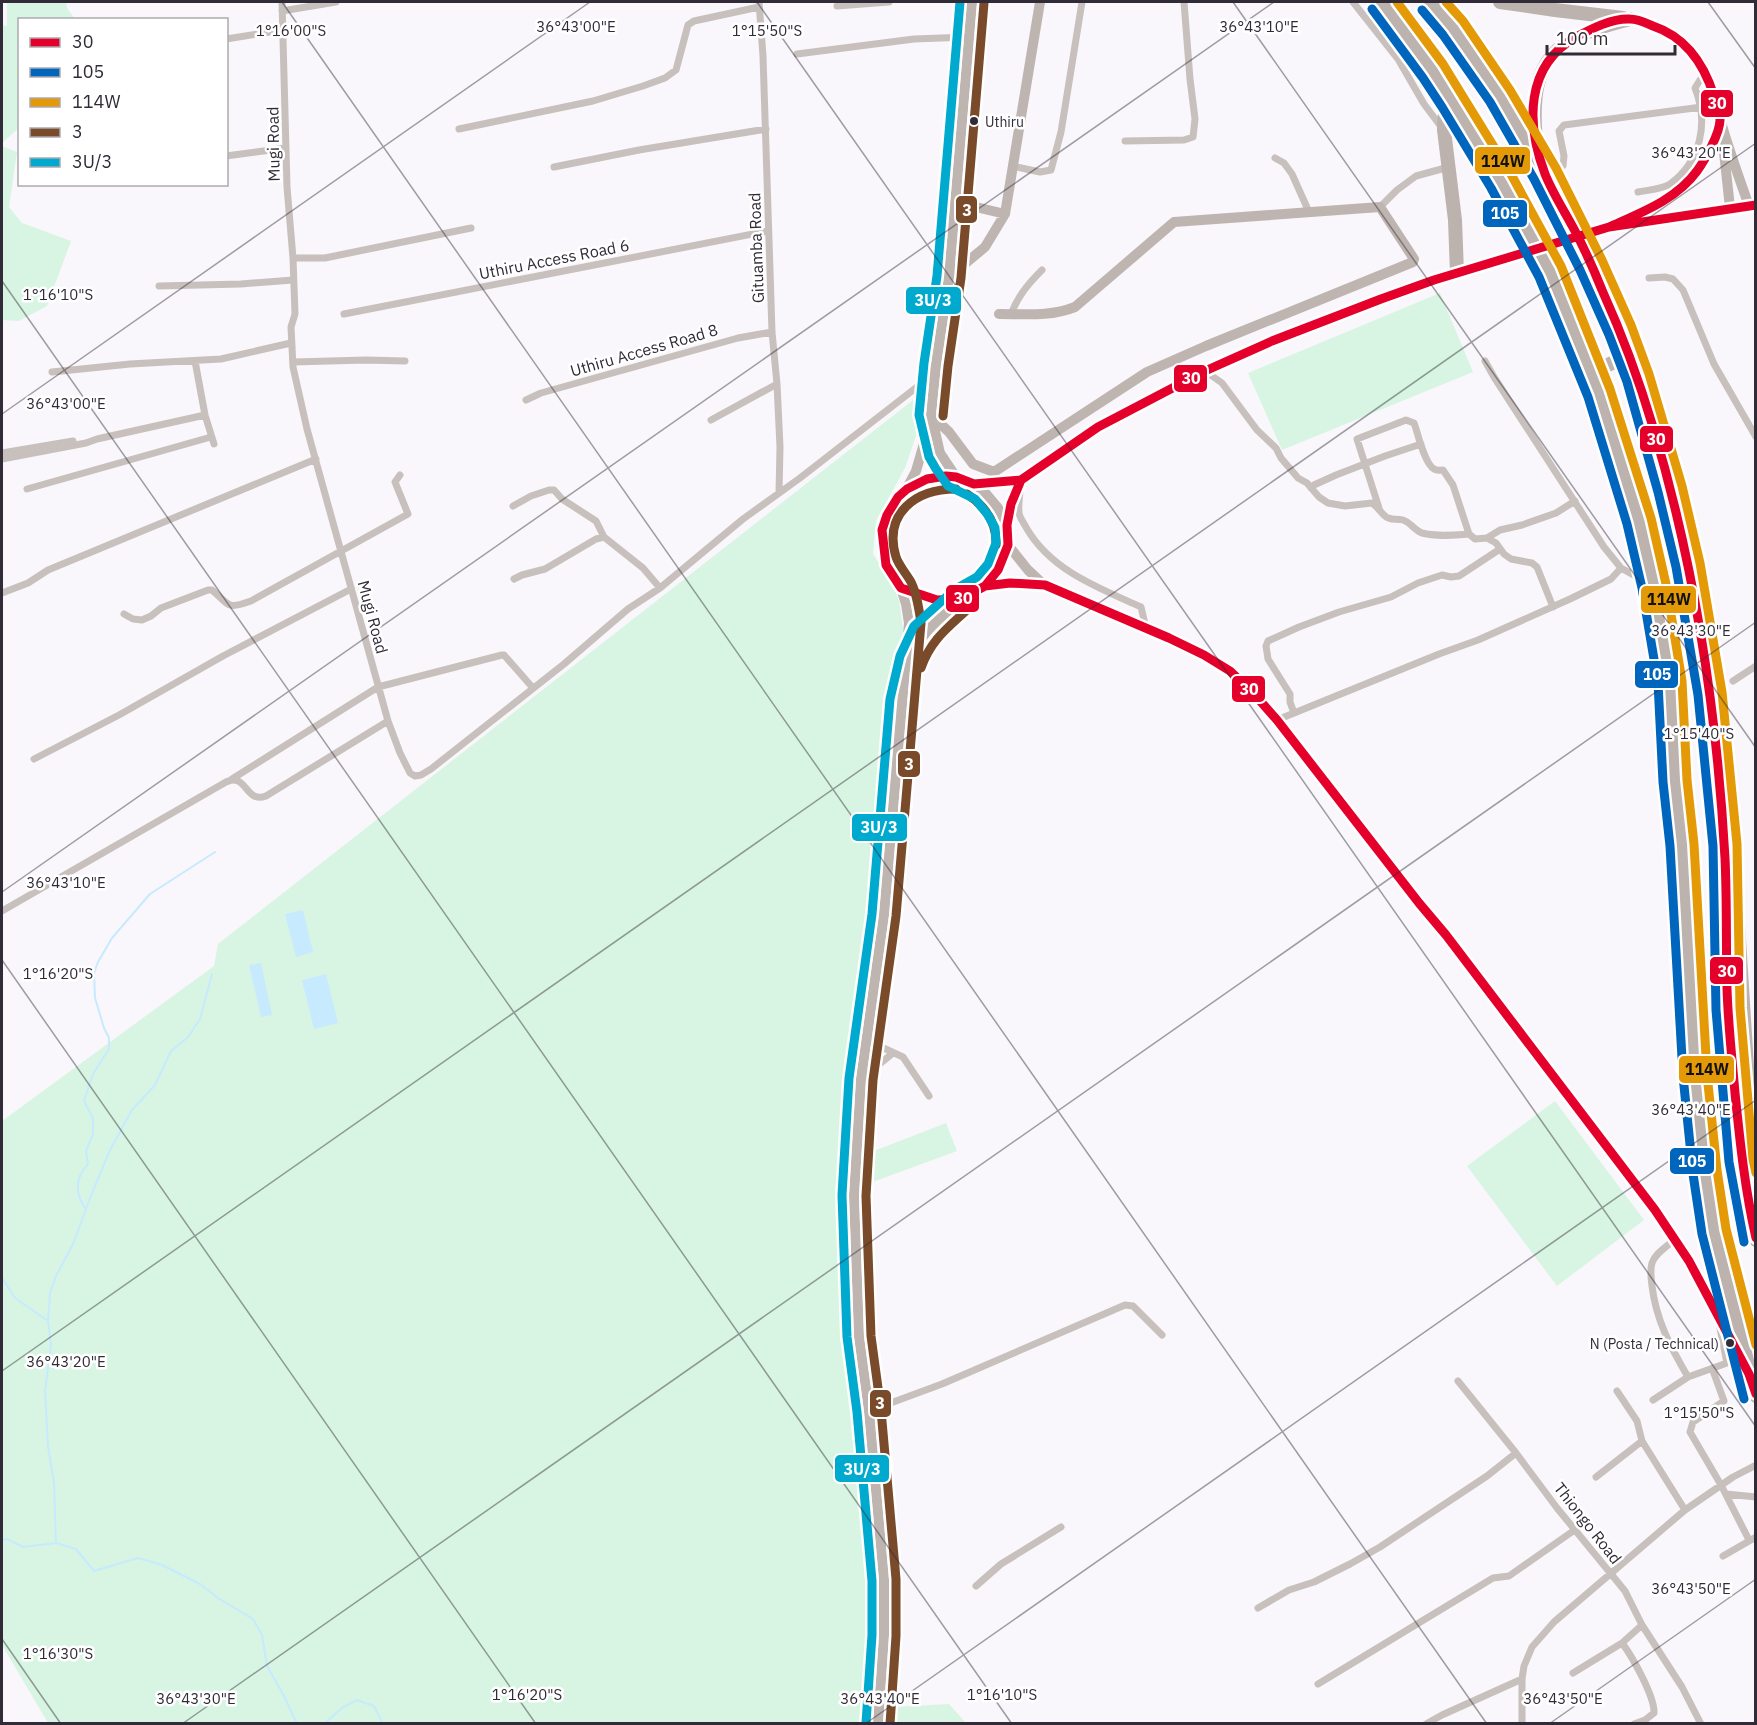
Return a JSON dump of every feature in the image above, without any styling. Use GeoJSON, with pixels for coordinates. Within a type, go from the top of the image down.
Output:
{"type":"FeatureCollection","features":[{"type":"Feature","properties":{"kind":"highway"},"geometry":{"type":"LineString","coordinates":[[1382,2],[1433,71],[1452,101],[1492,166],[1550,272],[1591,372],[1630,489],[1654,586],[1670,682],[1695,1075],[1705,1172],[1714,1231],[1755,1396]]}},
{"type":"Feature","properties":{"kind":"highway"},"geometry":{"type":"LineString","coordinates":[[1431,2],[1453,28],[1493,86],[1545,173],[1591,264],[1620,330],[1654,430],[1688,565],[1710,693],[1725,845],[1728,1009],[1741,1161],[1755,1240]]}},
{"type":"Feature","properties":{"kind":"highway"},"geometry":{"type":"LineString","coordinates":[[1500,2],[1630,19]]}},
{"type":"Feature","properties":{"kind":"highway"},"geometry":{"type":"LineString","coordinates":[[1545,173],[1536,136],[1536,91],[1539,74],[1550,58],[1576,37],[1587,31],[1630,19]]}},
{"type":"Feature","properties":{"kind":"highway"},"geometry":{"type":"LineString","coordinates":[[1452,101],[1447,106],[1444,116],[1444,130],[1455,220],[1458,273]]}},
{"type":"Feature","properties":{"kind":"highway"},"geometry":{"type":"LineString","coordinates":[[1492,166],[1527,142]]}},
{"type":"Feature","properties":{"kind":"highway"},"geometry":{"type":"LineString","coordinates":[[1591,372],[1629,356]]}},
{"type":"Feature","properties":{"kind":"highway"},"geometry":{"type":"LineString","coordinates":[[1725,845],[1736,892],[1755,1165]]}},
{"type":"Feature","properties":{"kind":"street","name":"Mugi Road"},"geometry":{"type":"LineString","coordinates":[[282,2],[287,187],[295,314],[291,327],[291,343],[298,389],[340,553],[388,721],[400,753],[410,773],[415,776],[431,769],[628,609],[660,588],[743,519],[801,478],[917,387],[936,365]]}},
{"type":"Feature","properties":{"kind":"street"},"geometry":{"type":"LineString","coordinates":[[282,11],[336,2]]}},
{"type":"Feature","properties":{"kind":"street"},"geometry":{"type":"LineString","coordinates":[[837,6],[889,2]]}},
{"type":"Feature","properties":{"kind":"street"},"geometry":{"type":"LineString","coordinates":[[907,489],[916,471],[931,412],[949,277],[972,2]]}},
{"type":"Feature","properties":{"kind":"street"},"geometry":{"type":"LineString","coordinates":[[949,277],[985,247],[1005,214],[1040,2]]}},
{"type":"Feature","properties":{"kind":"street"},"geometry":{"type":"LineString","coordinates":[[1012,166],[1040,172],[1051,170],[1059,142],[1082,2]]}},
{"type":"Feature","properties":{"kind":"street"},"geometry":{"type":"LineString","coordinates":[[1125,141],[1184,140],[1193,136],[1195,119],[1184,2]]}},
{"type":"Feature","properties":{"kind":"street"},"geometry":{"type":"LineString","coordinates":[[1353,2],[1398,59],[1424,104],[1444,130]]}},
{"type":"Feature","properties":{"kind":"street"},"geometry":{"type":"LineString","coordinates":[[459,129],[593,101],[666,78],[676,70],[688,25],[694,21],[759,4]]}},
{"type":"Feature","properties":{"kind":"street","name":"Gituamba Road"},"geometry":{"type":"LineString","coordinates":[[759,4],[764,56],[772,332],[780,447],[779,493]]}},
{"type":"Feature","properties":{"kind":"street"},"geometry":{"type":"LineString","coordinates":[[1609,227],[1752,206],[1721,122],[1708,76],[1699,59],[1673,34],[1656,26],[1630,19]]}},
{"type":"Feature","properties":{"kind":"street"},"geometry":{"type":"LineString","coordinates":[[228,39],[283,30]]}},
{"type":"Feature","properties":{"kind":"street"},"geometry":{"type":"LineString","coordinates":[[797,54],[914,39],[968,37]]}},
{"type":"Feature","properties":{"kind":"street"},"geometry":{"type":"LineString","coordinates":[[1638,192],[1668,186],[1695,156],[1699,143],[1702,107],[1695,88],[1700,80],[1708,76]]}},
{"type":"Feature","properties":{"kind":"street"},"geometry":{"type":"LineString","coordinates":[[1545,173],[1563,166],[1564,156],[1559,131],[1564,125],[1702,107]]}},
{"type":"Feature","properties":{"kind":"street"},"geometry":{"type":"LineString","coordinates":[[1721,122],[1730,208]]}},
{"type":"Feature","properties":{"kind":"street"},"geometry":{"type":"LineString","coordinates":[[974,484],[1021,480],[1098,427],[1128,410],[1205,371],[1272,341],[1434,280],[1589,234],[1647,210],[1676,194],[1697,171],[1721,122]]}},
{"type":"Feature","properties":{"kind":"street"},"geometry":{"type":"LineString","coordinates":[[554,167],[765,129]]}},
{"type":"Feature","properties":{"kind":"street"},"geometry":{"type":"LineString","coordinates":[[228,156],[286,148]]}},
{"type":"Feature","properties":{"kind":"street"},"geometry":{"type":"LineString","coordinates":[[1275,158],[1284,163],[1292,174],[1309,212]]}},
{"type":"Feature","properties":{"kind":"street"},"geometry":{"type":"LineString","coordinates":[[999,314],[1061,313],[1075,307],[1174,222],[1380,207],[1416,176],[1449,167]]}},
{"type":"Feature","properties":{"kind":"street"},"geometry":{"type":"LineString","coordinates":[[955,202],[1005,214]]}},
{"type":"Feature","properties":{"kind":"street"},"geometry":{"type":"LineString","coordinates":[[931,412],[973,464],[994,472],[1147,372],[1413,262],[1414,259],[1380,207]]}},
{"type":"Feature","properties":{"kind":"street"},"geometry":{"type":"LineString","coordinates":[[293,258],[325,258],[471,228]]}},
{"type":"Feature","properties":{"kind":"street","name":"Uthiru Access Road 6"},"geometry":{"type":"LineString","coordinates":[[344,314],[768,231]]}},
{"type":"Feature","properties":{"kind":"street"},"geometry":{"type":"LineString","coordinates":[[1011,314],[1023,290],[1042,270]]}},
{"type":"Feature","properties":{"kind":"street"},"geometry":{"type":"LineString","coordinates":[[1649,278],[1673,279],[1683,290],[1714,364],[1755,437]]}},
{"type":"Feature","properties":{"kind":"street"},"geometry":{"type":"LineString","coordinates":[[159,286],[293,280]]}},
{"type":"Feature","properties":{"kind":"street","name":"Uthiru Access Road 8"},"geometry":{"type":"LineString","coordinates":[[526,400],[541,393],[726,342],[772,332]]}},
{"type":"Feature","properties":{"kind":"street"},"geometry":{"type":"LineString","coordinates":[[52,372],[130,364],[221,359],[291,343]]}},
{"type":"Feature","properties":{"kind":"street"},"geometry":{"type":"LineString","coordinates":[[294,362],[405,361]]}},
{"type":"Feature","properties":{"kind":"street"},"geometry":{"type":"LineString","coordinates":[[1485,361],[1604,547],[1621,568],[1654,586]]}},
{"type":"Feature","properties":{"kind":"street"},"geometry":{"type":"LineString","coordinates":[[27,489],[213,441],[205,415],[195,362]]}},
{"type":"Feature","properties":{"kind":"street"},"geometry":{"type":"LineString","coordinates":[[1205,371],[1222,383],[1257,430],[1276,448],[1281,458],[1298,478],[1307,483],[1319,497],[1328,503],[1345,506],[1372,502],[1379,508]]}},
{"type":"Feature","properties":{"kind":"street"},"geometry":{"type":"LineString","coordinates":[[711,420],[777,384]]}},
{"type":"Feature","properties":{"kind":"street"},"geometry":{"type":"LineString","coordinates":[[1117,391],[1128,410]]}},
{"type":"Feature","properties":{"kind":"street"},"geometry":{"type":"LineString","coordinates":[[931,412],[940,453],[956,477]]}},
{"type":"Feature","properties":{"kind":"street"},"geometry":{"type":"LineString","coordinates":[[2,459],[87,443],[205,415]]}},
{"type":"Feature","properties":{"kind":"street"},"geometry":{"type":"LineString","coordinates":[[1469,534],[1453,536],[1421,532],[1406,520],[1388,519],[1383,515],[1357,439],[1406,420],[1414,423],[1431,466],[1436,470],[1443,470],[1453,485],[1469,534],[1475,539],[1487,538],[1500,530],[1556,513],[1575,501]]}},
{"type":"Feature","properties":{"kind":"street"},"geometry":{"type":"LineString","coordinates":[[2,453],[81,439],[97,439]]}},
{"type":"Feature","properties":{"kind":"street"},"geometry":{"type":"LineString","coordinates":[[1311,488],[1336,475],[1421,444]]}},
{"type":"Feature","properties":{"kind":"street"},"geometry":{"type":"LineString","coordinates":[[2,593],[28,583],[48,570],[316,459]]}},
{"type":"Feature","properties":{"kind":"street"},"geometry":{"type":"LineString","coordinates":[[124,614],[133,619],[142,620],[161,608],[208,590],[212,590],[227,605],[236,607],[251,601],[408,514],[395,482],[400,475]]}},
{"type":"Feature","properties":{"kind":"street"},"geometry":{"type":"LineString","coordinates":[[878,1724],[884,1635],[884,1580],[859,1337],[854,1196],[861,1079],[884,915],[909,623],[901,588],[886,565],[882,530],[887,515],[898,497],[907,489],[927,478],[946,476],[956,477],[982,489],[994,503],[1007,525]]}},
{"type":"Feature","properties":{"kind":"street"},"geometry":{"type":"LineString","coordinates":[[985,586],[998,570],[1008,545],[1007,525],[1011,504],[1021,480]]}},
{"type":"Feature","properties":{"kind":"street"},"geometry":{"type":"LineString","coordinates":[[1021,480],[1019,513],[1031,534],[1047,553],[1067,571],[1091,585],[1141,607],[1146,628]]}},
{"type":"Feature","properties":{"kind":"street"},"geometry":{"type":"LineString","coordinates":[[513,506],[531,496],[554,490],[562,499],[596,521],[604,537],[643,568],[660,588]]}},
{"type":"Feature","properties":{"kind":"street"},"geometry":{"type":"LineString","coordinates":[[514,579],[545,569],[596,539],[604,537]]}},
{"type":"Feature","properties":{"kind":"street"},"geometry":{"type":"LineString","coordinates":[[1487,538],[1496,543],[1511,559],[1532,563],[1537,567],[1552,607]]}},
{"type":"Feature","properties":{"kind":"street"},"geometry":{"type":"LineString","coordinates":[[1008,545],[1028,570],[1045,585],[1204,655],[1230,671],[1255,695],[1446,935],[1655,1210],[1698,1276],[1749,1374]]}},
{"type":"Feature","properties":{"kind":"street"},"geometry":{"type":"LineString","coordinates":[[1294,713],[1290,694],[1268,659],[1266,646],[1268,641],[1339,612],[1391,597],[1418,583],[1442,575],[1459,576],[1500,549]]}},
{"type":"Feature","properties":{"kind":"street"},"geometry":{"type":"LineString","coordinates":[[1277,720],[1438,654],[1479,640],[1611,579],[1621,568]]}},
{"type":"Feature","properties":{"kind":"street"},"geometry":{"type":"LineString","coordinates":[[902,700],[911,660],[924,633],[961,599],[985,586],[1010,583],[1045,585]]}},
{"type":"Feature","properties":{"kind":"street"},"geometry":{"type":"LineString","coordinates":[[901,588],[937,600],[961,599]]}},
{"type":"Feature","properties":{"kind":"street"},"geometry":{"type":"LineString","coordinates":[[34,759],[351,589]]}},
{"type":"Feature","properties":{"kind":"street"},"geometry":{"type":"LineString","coordinates":[[2,911],[232,779],[378,687],[504,655],[533,688]]}},
{"type":"Feature","properties":{"kind":"street"},"geometry":{"type":"LineString","coordinates":[[1733,681],[1755,666]]}},
{"type":"Feature","properties":{"kind":"street"},"geometry":{"type":"LineString","coordinates":[[232,779],[241,783],[253,796],[261,798],[388,721]]}},
{"type":"Feature","properties":{"kind":"street"},"geometry":{"type":"LineString","coordinates":[[866,1040],[903,1057],[929,1096]]}},
{"type":"Feature","properties":{"kind":"street"},"geometry":{"type":"LineString","coordinates":[[861,1079],[893,1053]]}},
{"type":"Feature","properties":{"kind":"street"},"geometry":{"type":"LineString","coordinates":[[1675,1239],[1652,1262],[1652,1284],[1663,1332],[1688,1377]]}},
{"type":"Feature","properties":{"kind":"street"},"geometry":{"type":"LineString","coordinates":[[868,1411],[950,1381],[1125,1305],[1133,1306],[1162,1335]]}},
{"type":"Feature","properties":{"kind":"street"},"geometry":{"type":"LineString","coordinates":[[1653,1400],[1688,1377],[1727,1363],[1717,1313]]}},
{"type":"Feature","properties":{"kind":"street"},"geometry":{"type":"LineString","coordinates":[[1712,1368],[1724,1401],[1693,1422],[1690,1432],[1752,1538],[1723,1556]]}},
{"type":"Feature","properties":{"kind":"street","name":"Thiongo Road"},"geometry":{"type":"LineString","coordinates":[[1458,1381],[1625,1591],[1642,1625],[1682,1687],[1701,1724]]}},
{"type":"Feature","properties":{"kind":"street"},"geometry":{"type":"LineString","coordinates":[[1617,1391],[1637,1421],[1642,1441],[1685,1510]]}},
{"type":"Feature","properties":{"kind":"street"},"geometry":{"type":"LineString","coordinates":[[1596,1477],[1642,1441]]}},
{"type":"Feature","properties":{"kind":"street"},"geometry":{"type":"LineString","coordinates":[[1258,1608],[1289,1590],[1314,1582],[1380,1547],[1487,1476],[1516,1453]]}},
{"type":"Feature","properties":{"kind":"street"},"geometry":{"type":"LineString","coordinates":[[1521,1724],[1524,1666],[1532,1647],[1554,1622],[1685,1510],[1755,1465]]}},
{"type":"Feature","properties":{"kind":"street"},"geometry":{"type":"LineString","coordinates":[[1726,1494],[1755,1497]]}},
{"type":"Feature","properties":{"kind":"street"},"geometry":{"type":"LineString","coordinates":[[976,1586],[1001,1564],[1061,1527]]}},
{"type":"Feature","properties":{"kind":"street"},"geometry":{"type":"LineString","coordinates":[[1318,1684],[1493,1578],[1509,1576],[1576,1529]]}},
{"type":"Feature","properties":{"kind":"street"},"geometry":{"type":"LineString","coordinates":[[1573,1673],[1622,1643],[1642,1625]]}},
{"type":"Feature","properties":{"kind":"street"},"geometry":{"type":"LineString","coordinates":[[1622,1643],[1647,1689],[1654,1708],[1654,1713],[1634,1724]]}},
{"type":"Feature","properties":{"kind":"street"},"geometry":{"type":"LineString","coordinates":[[1426,1724],[1442,1714],[1522,1679]]}},
{"type":"Feature","properties":{"kind":"green space"},"geometry":{"type":"Polygon","coordinates":[[[7,2],[66,2],[67,8],[74,18],[18,18],[18,129],[2,143],[2,25],[7,26],[7,2]]]}},
{"type":"Feature","properties":{"kind":"green space"},"geometry":{"type":"Polygon","coordinates":[[[2,146],[17,152],[9,207],[22,223],[71,241],[47,306],[19,321],[2,320],[2,146]]]}},
{"type":"Feature","properties":{"kind":"green space"},"geometry":{"type":"Polygon","coordinates":[[[1440,293],[1473,372],[1282,450],[1248,373],[1440,293]]]}},
{"type":"Feature","properties":{"kind":"green space"},"geometry":{"type":"Polygon","coordinates":[[[917,397],[919,427],[905,468],[876,521],[873,554],[892,583],[899,601],[903,628],[883,822],[839,1186],[872,1621],[865,1723],[48,1723],[2,1645],[2,1121],[214,966],[218,944],[917,397]]]}},
{"type":"Feature","properties":{"kind":"green space"},"geometry":{"type":"Polygon","coordinates":[[[1555,1101],[1644,1220],[1557,1286],[1467,1166],[1555,1101]]]}},
{"type":"Feature","properties":{"kind":"green space"},"geometry":{"type":"Polygon","coordinates":[[[946,1123],[957,1151],[870,1183],[874,1151],[946,1123]]]}},
{"type":"Feature","properties":{"kind":"green space"},"geometry":{"type":"Polygon","coordinates":[[[949,1704],[966,1723],[890,1723],[892,1707],[949,1704]]]}},
{"type":"Feature","properties":{"kind":"water"},"geometry":{"type":"Polygon","coordinates":[[[303,910],[313,952],[296,957],[285,914],[303,910]]]}},
{"type":"Feature","properties":{"kind":"water"},"geometry":{"type":"Polygon","coordinates":[[[261,963],[272,1015],[261,1017],[249,965],[261,963]]]}},
{"type":"Feature","properties":{"kind":"water"},"geometry":{"type":"Polygon","coordinates":[[[326,974],[338,1023],[314,1029],[302,980],[326,974]]]}},
{"type":"Feature","properties":{"kind":"waterway"},"geometry":{"type":"LineString","coordinates":[[85,1208],[79,1197],[78,1186],[81,1175],[88,1164],[86,1151],[93,1134],[93,1118],[84,1101],[93,1074],[109,1049],[109,1038],[95,998],[94,973],[98,962],[112,938],[150,894],[215,852]]}},
{"type":"Feature","properties":{"kind":"waterway"},"geometry":{"type":"LineString","coordinates":[[48,1321],[50,1293],[56,1276],[74,1242],[110,1150],[132,1110],[155,1085],[171,1051],[188,1037],[200,1019],[212,974]]}},
{"type":"Feature","properties":{"kind":"waterway"},"geometry":{"type":"LineString","coordinates":[[2,1278],[15,1298],[48,1321],[51,1345],[45,1391],[48,1446],[54,1483],[56,1543]]}},
{"type":"Feature","properties":{"kind":"waterway"},"geometry":{"type":"LineString","coordinates":[[2,1540],[7,1539],[23,1547],[56,1543],[76,1549],[94,1571],[138,1558],[162,1565],[200,1584],[253,1619],[262,1635],[267,1666],[297,1724]]}},
{"type":"Feature","properties":{"kind":"waterway"},"geometry":{"type":"LineString","coordinates":[[324,1724],[342,1708],[357,1700],[374,1706],[383,1724]]}},
{"type":"Feature","properties":{"kind":"transit line","name":"3U/3"},"geometry":{"type":"LineString","coordinates":[[866,1723],[872,1635],[872,1581],[857,1412],[847,1337],[842,1195],[849,1078],[872,914],[890,699],[900,656],[914,626],[954,590],[977,577],[988,564],[996,543],[995,528],[988,515],[975,499],[948,486],[936,469],[929,457],[919,415],[937,276],[960,2]]}},
{"type":"Feature","properties":{"kind":"transit line","name":"114W"},"geometry":{"type":"LineString","coordinates":[[1397,2],[1443,64],[1512,176],[1561,266],[1610,389],[1651,518],[1666,584],[1682,681],[1707,1074],[1717,1170],[1726,1229],[1756,1345]]}},
{"type":"Feature","properties":{"kind":"transit line","name":"114W"},"geometry":{"type":"LineString","coordinates":[[1446,2],[1463,21],[1510,90],[1556,168],[1602,260],[1631,325],[1649,374],[1682,486],[1700,563],[1722,692],[1737,844],[1740,1008],[1756,1173]]}},
{"type":"Feature","properties":{"kind":"transit line","name":"3"},"geometry":{"type":"LineString","coordinates":[[943,416],[961,278],[984,3]]}},
{"type":"Feature","properties":{"kind":"transit line","name":"105"},"geometry":{"type":"LineString","coordinates":[[1372,9],[1442,107],[1491,188],[1539,277],[1588,397],[1627,524],[1642,588],[1658,683],[1683,1076],[1693,1174],[1702,1234],[1744,1399]]}},
{"type":"Feature","properties":{"kind":"transit line","name":"105"},"geometry":{"type":"LineString","coordinates":[[1422,10],[1443,35],[1490,102],[1534,179],[1580,270],[1627,382],[1658,492],[1676,567],[1698,695],[1713,846],[1716,1010],[1729,1162],[1744,1242]]}},
{"type":"Feature","properties":{"kind":"transit line","name":"30"},"geometry":{"type":"LineString","coordinates":[[1609,227],[1657,205],[1679,190],[1697,171],[1708,153],[1718,132],[1720,120],[1710,84],[1692,53],[1665,31],[1633,19],[1609,22],[1576,37],[1559,49],[1547,64],[1534,98],[1535,136],[1545,174],[1589,260],[1636,375],[1668,480],[1692,587],[1702,641],[1716,749],[1725,858],[1729,1027],[1741,1148],[1756,1238]]}},
{"type":"Feature","properties":{"kind":"transit line","name":"30"},"geometry":{"type":"LineString","coordinates":[[1021,480],[1098,427],[1205,371],[1272,341],[1381,299],[1434,280],[1609,227],[1756,205]]}},
{"type":"Feature","properties":{"kind":"transit line","name":"30"},"geometry":{"type":"LineString","coordinates":[[946,476],[974,484],[1021,480],[1011,504],[1007,525],[1008,545],[998,570],[985,586],[961,599],[937,600],[901,588],[886,565],[882,530],[887,515],[898,497],[907,489],[927,479],[946,476]]}},
{"type":"Feature","properties":{"kind":"transit line","name":"3"},"geometry":{"type":"LineString","coordinates":[[890,1724],[896,1636],[896,1579],[881,1410],[871,1336],[866,1196],[873,1080],[896,916],[921,623],[915,592],[897,560],[893,541],[894,528],[906,506],[928,493],[956,489]]}},
{"type":"Feature","properties":{"kind":"transit line","name":"3"},"geometry":{"type":"LineString","coordinates":[[967,494],[989,515],[996,537],[996,545]]}},
{"type":"Feature","properties":{"kind":"transit line","name":"30"},"geometry":{"type":"LineString","coordinates":[[985,586],[1010,583],[1045,585],[1204,655],[1230,671],[1255,695],[1446,935],[1655,1210],[1689,1261],[1749,1374],[1756,1394]]}},
{"type":"Feature","properties":{"kind":"transit line","name":"3"},"geometry":{"type":"LineString","coordinates":[[921,668],[935,641],[969,608]]}},
{"type":"Feature","properties":{"kind":"place","name":"Uthiru"},"geometry":{"type":"Point","coordinates":[974,121]}},
{"type":"Feature","properties":{"kind":"place","name":"N (Posta / Technical)"},"geometry":{"type":"Point","coordinates":[1730,1343]}}]}
